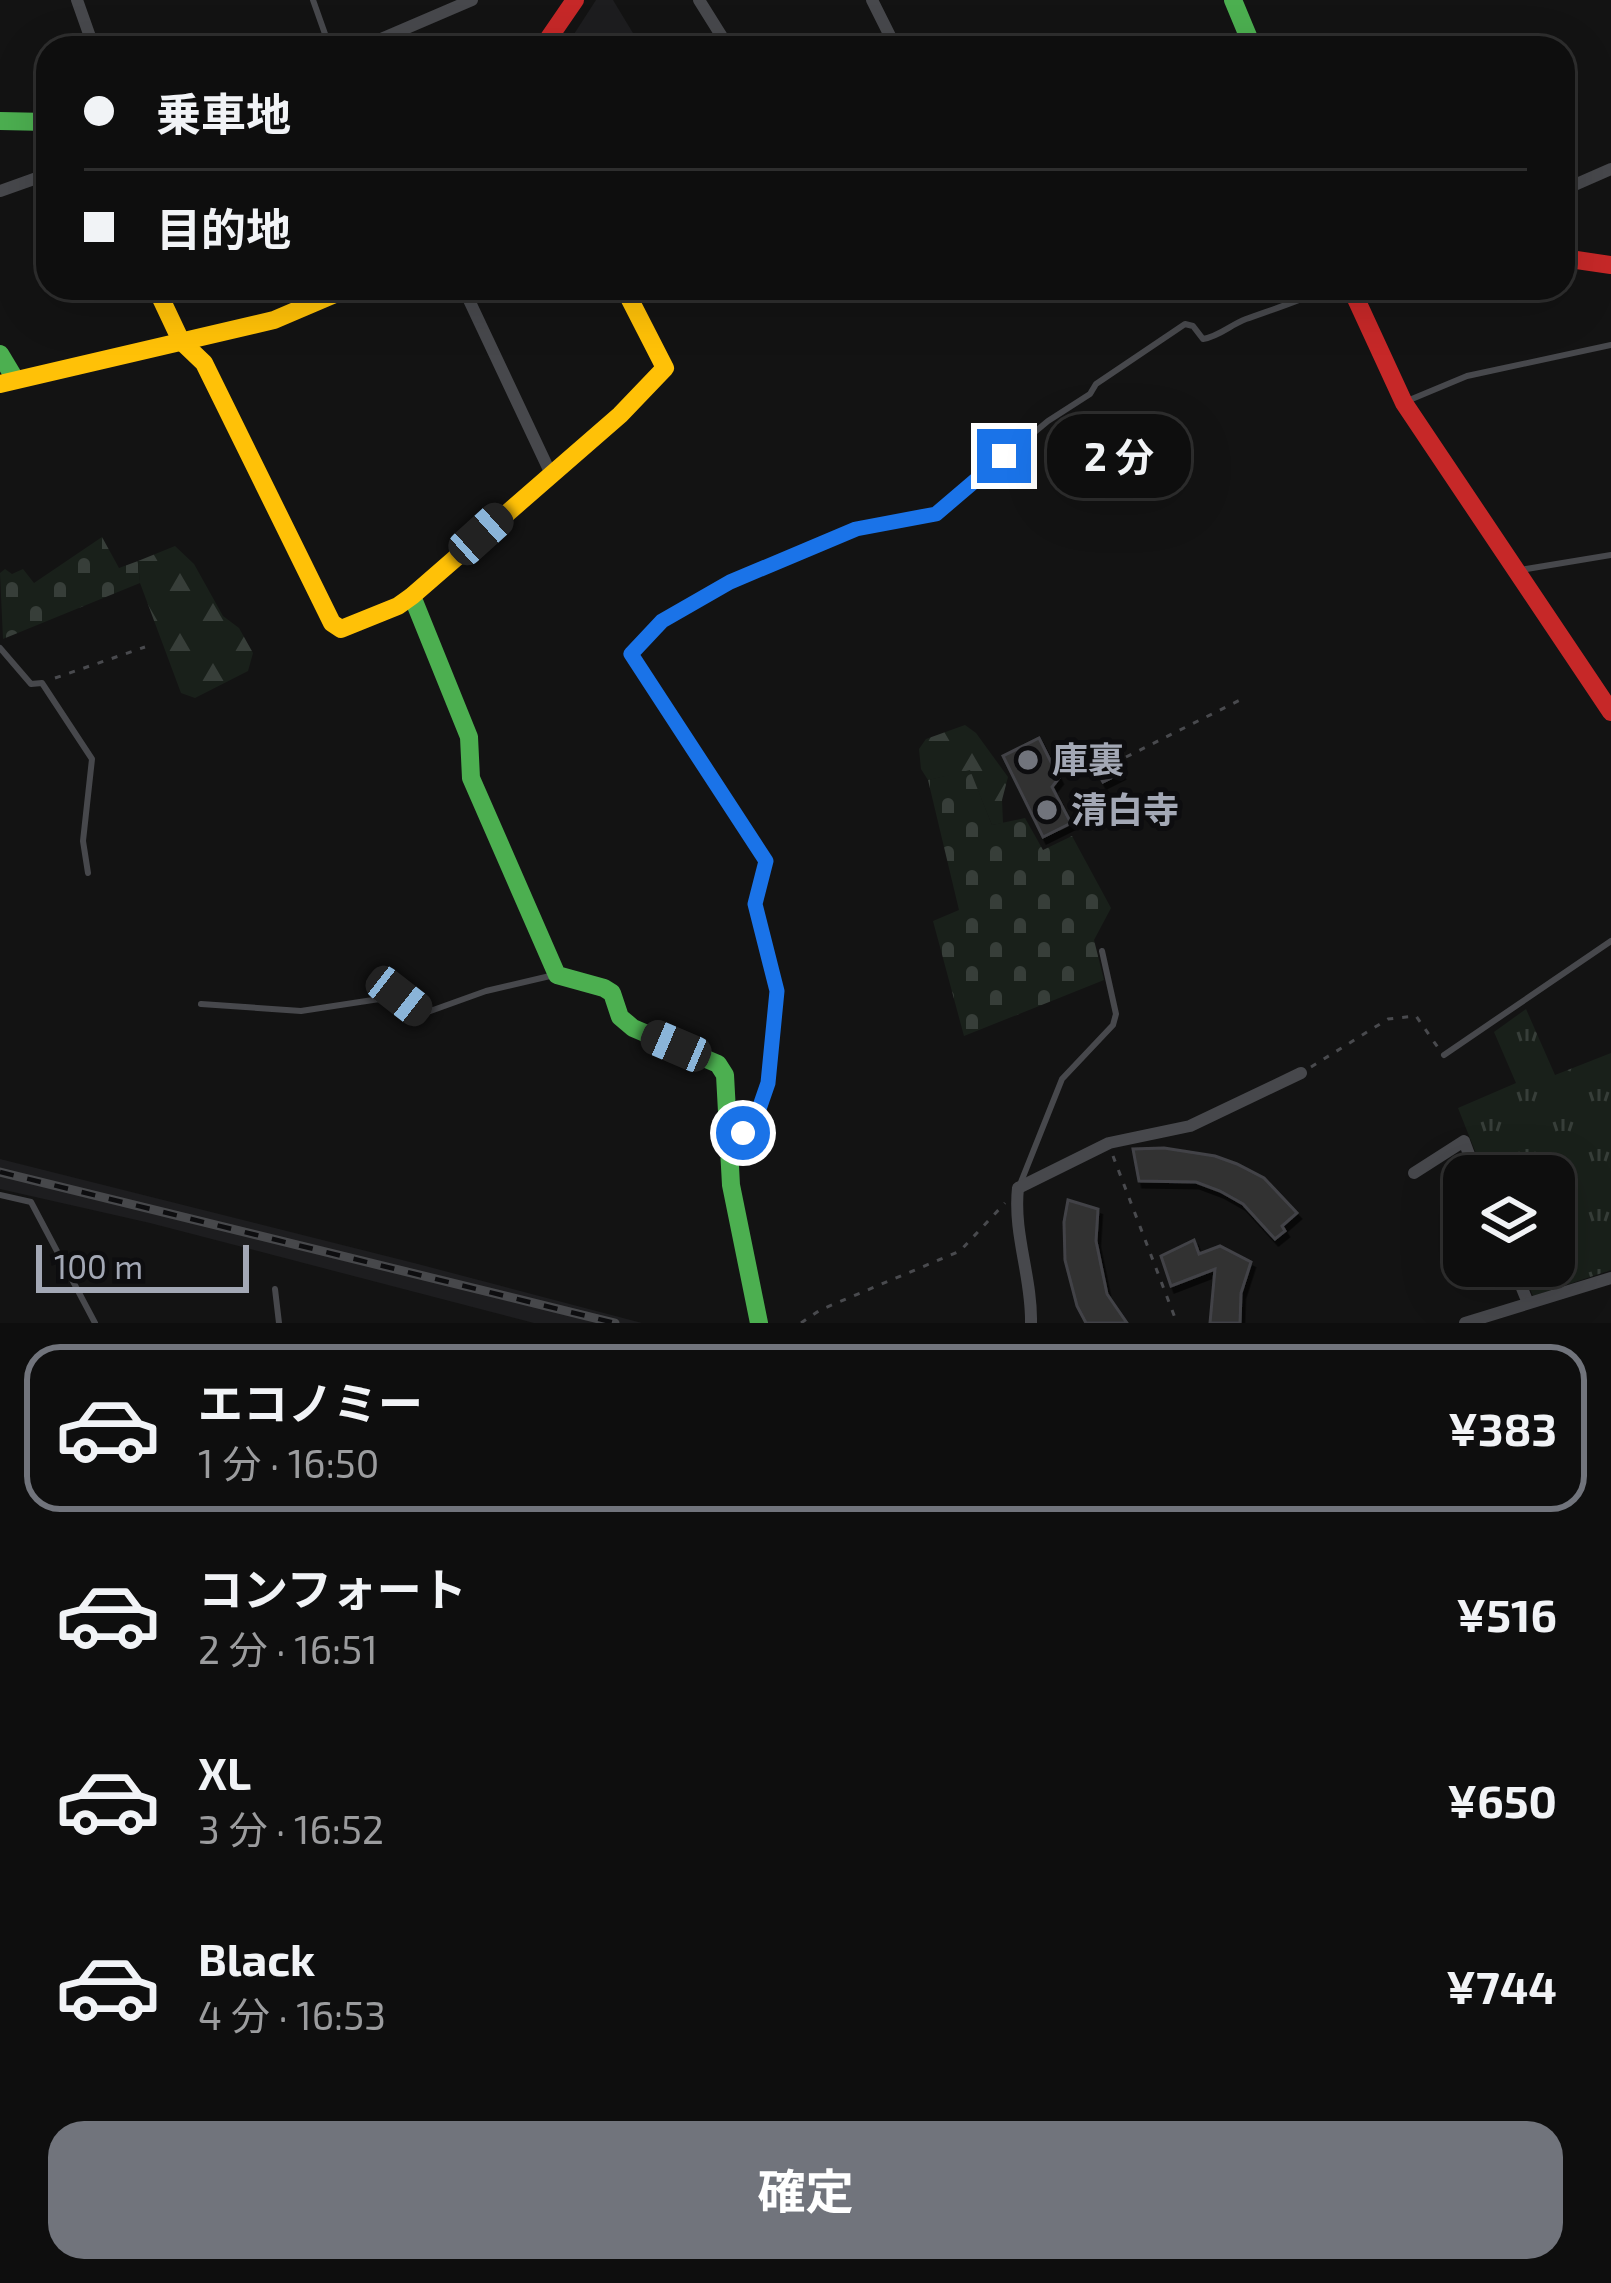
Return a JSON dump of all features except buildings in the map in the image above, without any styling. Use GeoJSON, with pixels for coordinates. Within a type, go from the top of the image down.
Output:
{"type":"FeatureCollection","features":[{"type":"Feature","properties":{"kind":"street"},"geometry":{"type":"LineString","coordinates":[[77,0],[90,36]]}},
{"type":"Feature","properties":{"kind":"street"},"geometry":{"type":"LineString","coordinates":[[388,36],[472,0]]}},
{"type":"Feature","properties":{"kind":"street"},"geometry":{"type":"LineString","coordinates":[[550,36],[575,0]]}},
{"type":"Feature","properties":{"kind":"street"},"geometry":{"type":"LineString","coordinates":[[700,0],[722,36]]}},
{"type":"Feature","properties":{"kind":"street"},"geometry":{"type":"LineString","coordinates":[[872,0],[890,36]]}},
{"type":"Feature","properties":{"kind":"street"},"geometry":{"type":"LineString","coordinates":[[1233,0],[1247,36]]}},
{"type":"Feature","properties":{"kind":"street"},"geometry":{"type":"LineString","coordinates":[[0,121],[36,122]]}},
{"type":"Feature","properties":{"kind":"street"},"geometry":{"type":"LineString","coordinates":[[1575,185],[1611,169]]}},
{"type":"Feature","properties":{"kind":"street"},"geometry":{"type":"LineString","coordinates":[[0,191],[36,178]]}},
{"type":"Feature","properties":{"kind":"street"},"geometry":{"type":"LineString","coordinates":[[1575,260],[1611,265]]}},
{"type":"Feature","properties":{"kind":"street"},"geometry":{"type":"LineString","coordinates":[[162,300],[181,341],[204,364],[332,623],[341,629],[412,596],[620,416],[665,368],[630,300]]}},
{"type":"Feature","properties":{"kind":"street"},"geometry":{"type":"LineString","coordinates":[[0,354],[8,381],[274,320],[321,300]]}},
{"type":"Feature","properties":{"kind":"street"},"geometry":{"type":"LineString","coordinates":[[471,300],[550,472]]}},
{"type":"Feature","properties":{"kind":"street"},"geometry":{"type":"LineString","coordinates":[[1357,300],[1404,403],[1611,712]]}},
{"type":"Feature","properties":{"kind":"street"},"geometry":{"type":"LineString","coordinates":[[412,596],[469,737],[471,778],[556,975],[604,988],[612,993],[620,1017],[633,1028],[718,1064],[725,1075],[728,1156],[760,1323]]}},
{"type":"Feature","properties":{"kind":"street"},"geometry":{"type":"LineString","coordinates":[[631,654],[766,861],[755,904],[777,991],[768,1083],[759,1109],[728,1156]]}},
{"type":"Feature","properties":{"kind":"street"},"geometry":{"type":"LineString","coordinates":[[1031,1323],[1031,1288],[1015,1215],[1018,1188],[1109,1143],[1190,1126],[1301,1073]]}},
{"type":"Feature","properties":{"kind":"street"},"geometry":{"type":"LineString","coordinates":[[1414,1173],[1464,1141],[1470,1155]]}},
{"type":"Feature","properties":{"kind":"street"},"geometry":{"type":"LineString","coordinates":[[1465,1323],[1611,1278]]}},
{"type":"Feature","properties":{"kind":"street"},"geometry":{"type":"LineString","coordinates":[[1522,1287],[1528,1303]]}},
{"type":"Feature","properties":{"kind":"lane"},"geometry":{"type":"LineString","coordinates":[[313,0],[326,36]]}},
{"type":"Feature","properties":{"kind":"lane"},"geometry":{"type":"LineString","coordinates":[[631,654],[662,621],[730,582],[856,529],[936,514],[1034,433],[1090,394],[1096,384],[1185,324],[1203,339],[1214,337],[1241,320],[1303,300]]}},
{"type":"Feature","properties":{"kind":"lane"},"geometry":{"type":"LineString","coordinates":[[1404,403],[1467,376],[1611,345]]}},
{"type":"Feature","properties":{"kind":"lane"},"geometry":{"type":"LineString","coordinates":[[1519,570],[1611,554]]}},
{"type":"Feature","properties":{"kind":"lane"},"geometry":{"type":"LineString","coordinates":[[0,648],[31,684],[42,683],[92,759],[83,841],[88,873]]}},
{"type":"Feature","properties":{"kind":"lane"},"geometry":{"type":"LineString","coordinates":[[1444,1055],[1611,941]]}},
{"type":"Feature","properties":{"kind":"lane"},"geometry":{"type":"LineString","coordinates":[[1018,1188],[1062,1078],[1113,1025],[1116,1014],[1102,951]]}},
{"type":"Feature","properties":{"kind":"lane"},"geometry":{"type":"LineString","coordinates":[[201,1004],[301,1010],[399,996],[422,1014],[486,991],[556,975]]}},
{"type":"Feature","properties":{"kind":"lane"},"geometry":{"type":"LineString","coordinates":[[0,1195],[31,1202],[95,1323]]}},
{"type":"Feature","properties":{"kind":"lane"},"geometry":{"type":"LineString","coordinates":[[275,1288],[279,1323]]}},
{"type":"Feature","properties":{"kind":"path"},"geometry":{"type":"LineString","coordinates":[[42,683],[145,646]]}},
{"type":"Feature","properties":{"kind":"path"},"geometry":{"type":"LineString","coordinates":[[1126,757],[1246,697]]}},
{"type":"Feature","properties":{"kind":"path"},"geometry":{"type":"LineString","coordinates":[[1301,1073],[1388,1019],[1416,1016],[1444,1055]]}},
{"type":"Feature","properties":{"kind":"path"},"geometry":{"type":"LineString","coordinates":[[1109,1143],[1177,1323]]}},
{"type":"Feature","properties":{"kind":"path"},"geometry":{"type":"LineString","coordinates":[[801,1323],[820,1310],[967,1247],[1018,1188]]}},
{"type":"Feature","properties":{"kind":"shaded area"},"geometry":{"type":"Polygon","coordinates":[[[596,0],[613,0],[635,36],[573,36],[596,0]]]}},
{"type":"Feature","properties":{"kind":"shaded area"},"geometry":{"type":"Polygon","coordinates":[[[0,1159],[642,1323],[534,1323],[0,1189],[0,1159]]]}},
{"type":"Feature","properties":{"kind":"green space"},"geometry":{"type":"Polygon","coordinates":[[[102,537],[119,568],[138,561],[140,583],[3,639],[0,573],[23,569],[34,583],[102,537]]]}},
{"type":"Feature","properties":{"kind":"green space"},"geometry":{"type":"Polygon","coordinates":[[[175,546],[194,564],[223,616],[239,628],[253,653],[248,671],[195,698],[181,693],[140,583],[138,561],[175,546]]]}},
{"type":"Feature","properties":{"kind":"green space"},"geometry":{"type":"Polygon","coordinates":[[[965,725],[1008,777],[1003,823],[992,825],[970,771],[928,780],[921,769],[919,749],[926,739],[965,725]]]}},
{"type":"Feature","properties":{"kind":"green space"},"geometry":{"type":"Polygon","coordinates":[[[970,770],[992,825],[1025,818],[1043,850],[1072,836],[1111,908],[1094,940],[1104,980],[964,1036],[933,921],[959,910],[928,780],[970,770]]]}},
{"type":"Feature","properties":{"kind":"green space"},"geometry":{"type":"Polygon","coordinates":[[[1526,1009],[1555,1075],[1611,1053],[1611,1270],[1575,1282],[1575,1155],[1477,1155],[1458,1108],[1516,1083],[1494,1032],[1526,1009]]]}},
{"type":"Feature","properties":{"kind":"green space"},"geometry":{"type":"Polygon","coordinates":[[[1529,1287],[1560,1287],[1533,1296],[1529,1287]]]}},
{"type":"Feature","properties":{"kind":"railway"},"geometry":{"type":"LineString","coordinates":[[0,1172],[615,1323]]}},
{"type":"Feature","properties":{"kind":"traffic: fast"},"geometry":{"type":"LineString","coordinates":[[1233,0],[1248,36]]}},
{"type":"Feature","properties":{"kind":"traffic: fast"},"geometry":{"type":"LineString","coordinates":[[0,121],[36,122]]}},
{"type":"Feature","properties":{"kind":"traffic: fast"},"geometry":{"type":"LineString","coordinates":[[0,354],[15,379]]}},
{"type":"Feature","properties":{"kind":"traffic: fast"},"geometry":{"type":"LineString","coordinates":[[412,596],[469,737],[471,778],[557,975],[604,988],[612,993],[620,1017],[633,1028],[718,1064],[725,1075],[731,1185],[759,1323]]}},
{"type":"Feature","properties":{"kind":"traffic: slow"},"geometry":{"type":"LineString","coordinates":[[162,300],[181,341],[204,363],[332,623],[341,629],[412,596],[620,415],[665,368],[630,300]]}},
{"type":"Feature","properties":{"kind":"traffic: slow"},"geometry":{"type":"LineString","coordinates":[[0,384],[274,320],[321,300]]}},
{"type":"Feature","properties":{"kind":"traffic: jam"},"geometry":{"type":"LineString","coordinates":[[550,36],[575,0]]}},
{"type":"Feature","properties":{"kind":"traffic: jam"},"geometry":{"type":"LineString","coordinates":[[1575,260],[1611,265]]}},
{"type":"Feature","properties":{"kind":"traffic: jam"},"geometry":{"type":"LineString","coordinates":[[1357,300],[1404,403],[1611,712]]}},
{"type":"Feature","properties":{"kind":"place","name":"庫裏"},"geometry":{"type":"Point","coordinates":[1028,760]}},
{"type":"Feature","properties":{"kind":"place","name":"清白寺"},"geometry":{"type":"Point","coordinates":[1047,810]}},
{"type":"Feature","properties":{"kind":"route"},"geometry":{"type":"LineString","coordinates":[[743,1133],[768,1083],[777,991],[755,904],[766,861],[631,654],[662,621],[730,582],[856,529],[936,514],[1004,456]]}}]}
